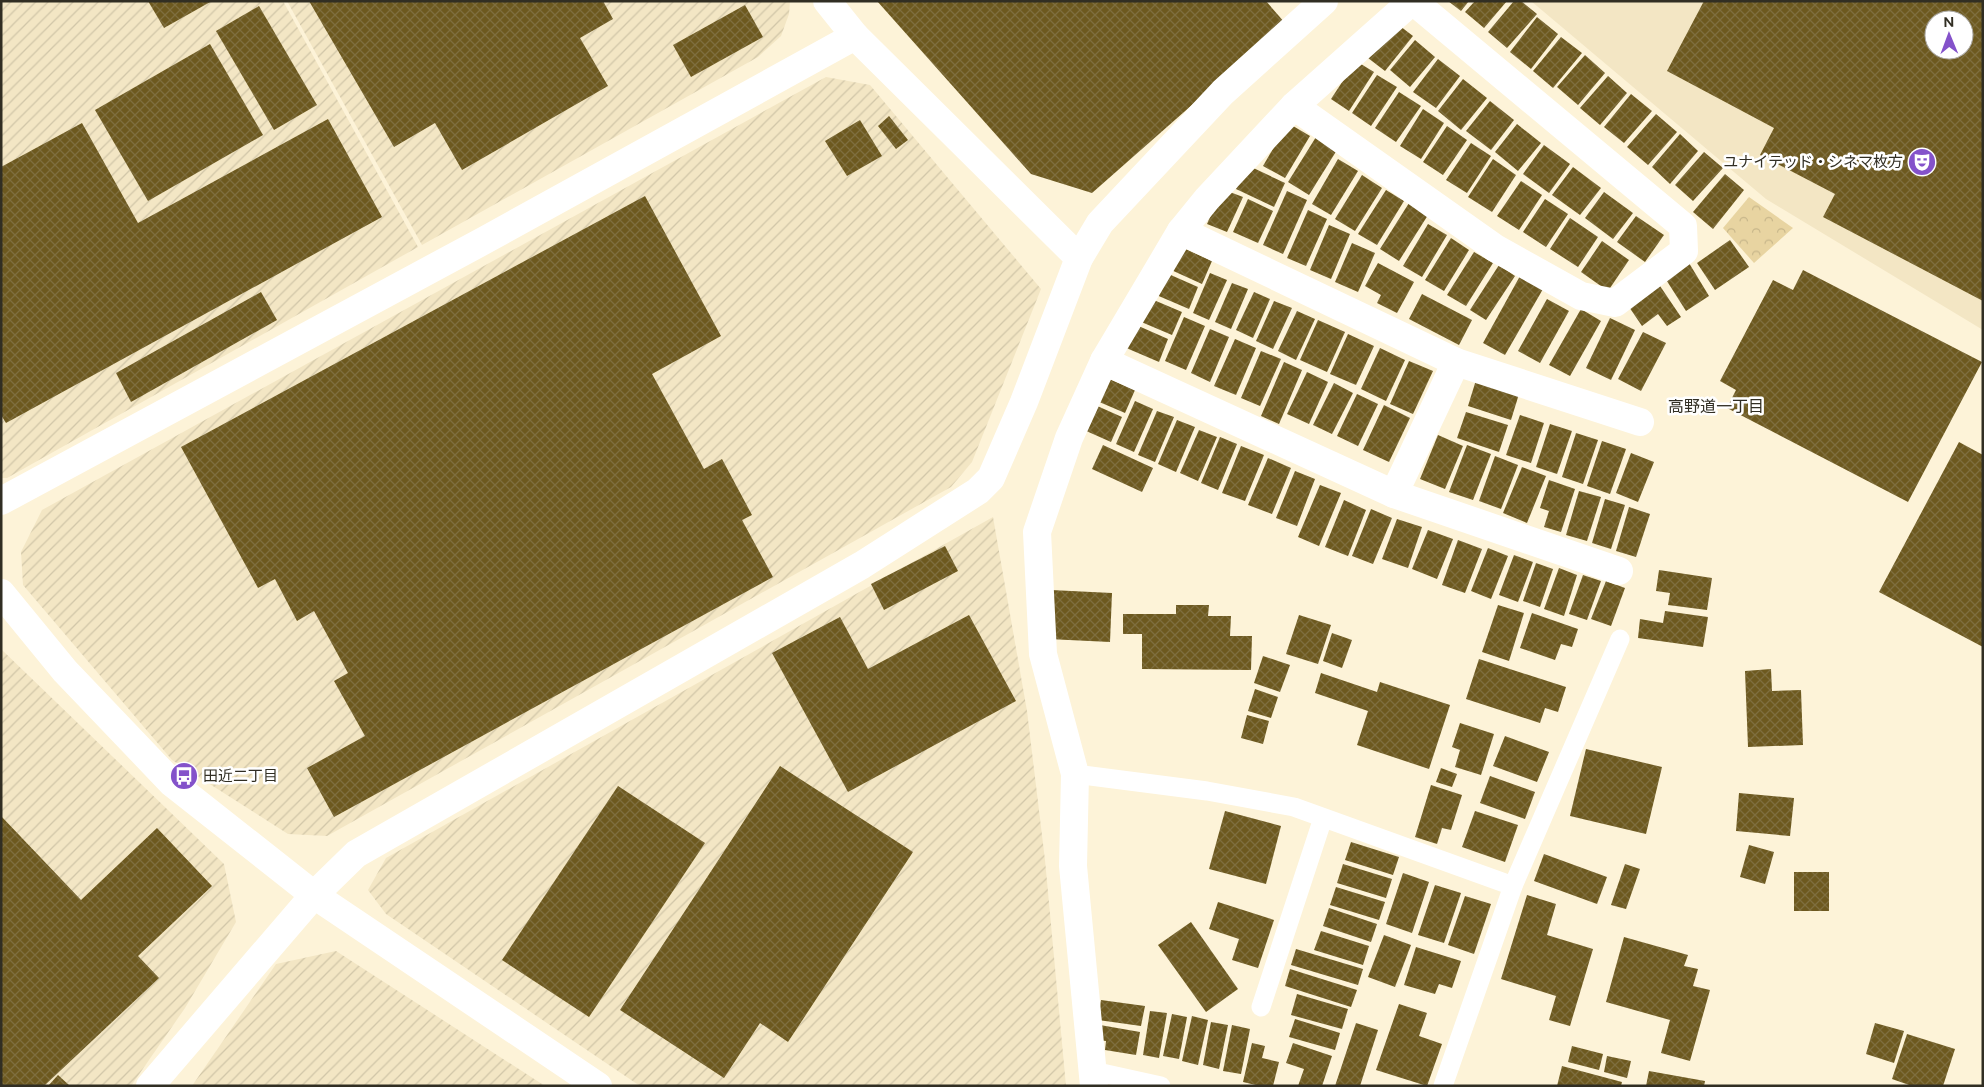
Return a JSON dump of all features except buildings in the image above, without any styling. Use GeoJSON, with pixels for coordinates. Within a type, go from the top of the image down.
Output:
{"type":"FeatureCollection","features":[{"type":"Feature","properties":{"kind":"street"},"geometry":{"type":"LineString","coordinates":[[827,1],[854,36],[1078,258]]}},
{"type":"Feature","properties":{"kind":"street"},"geometry":{"type":"LineString","coordinates":[[150,1086],[314,895],[356,854],[862,564],[978,491],[991,478],[1024,402],[1078,258],[1100,223],[1223,92],[1324,1]]}},
{"type":"Feature","properties":{"kind":"street"},"geometry":{"type":"LineString","coordinates":[[1093,1078],[1073,866],[1075,774],[1043,654],[1037,532],[1069,438],[1104,361],[1181,231],[1207,198],[1294,106],[1413,1],[1683,226],[1684,251],[1616,303],[1581,296],[1495,248],[1294,106]]}},
{"type":"Feature","properties":{"kind":"street"},"geometry":{"type":"LineString","coordinates":[[1,501],[485,240],[854,36]]}},
{"type":"Feature","properties":{"kind":"street"},"geometry":{"type":"LineString","coordinates":[[1181,231],[1456,362],[1640,422]]}},
{"type":"Feature","properties":{"kind":"street"},"geometry":{"type":"LineString","coordinates":[[1104,361],[1394,494],[1619,571]]}},
{"type":"Feature","properties":{"kind":"street"},"geometry":{"type":"LineString","coordinates":[[1394,494],[1456,362]]}},
{"type":"Feature","properties":{"kind":"street"},"geometry":{"type":"LineString","coordinates":[[1,593],[65,672],[172,782],[314,895],[598,1086]]}},
{"type":"Feature","properties":{"kind":"lane"},"geometry":{"type":"LineString","coordinates":[[1443,1086],[1513,886],[1620,639]]}},
{"type":"Feature","properties":{"kind":"lane"},"geometry":{"type":"LineString","coordinates":[[1075,774],[1207,791],[1294,808],[1513,886]]}},
{"type":"Feature","properties":{"kind":"lane"},"geometry":{"type":"LineString","coordinates":[[1261,1007],[1322,818]]}},
{"type":"Feature","properties":{"kind":"lane"},"geometry":{"type":"LineString","coordinates":[[1093,1078],[1161,1086]]}},
{"type":"Feature","properties":{"kind":"shaded area"},"geometry":{"type":"Polygon","coordinates":[[[1,1],[283,1],[418,247],[7,478],[1,478],[1,1]]]}},
{"type":"Feature","properties":{"kind":"shaded area"},"geometry":{"type":"Polygon","coordinates":[[[287,1],[790,1],[789,14],[781,36],[758,57],[422,245],[287,1]]]}},
{"type":"Feature","properties":{"kind":"shaded area"},"geometry":{"type":"Polygon","coordinates":[[[1531,1],[1983,1],[1983,330],[1766,199],[1531,1]]]}},
{"type":"Feature","properties":{"kind":"shaded area"},"geometry":{"type":"Polygon","coordinates":[[[826,77],[870,85],[1041,289],[972,462],[951,487],[327,836],[288,834],[172,760],[23,585],[21,552],[42,510],[826,77]]]}},
{"type":"Feature","properties":{"kind":"shaded area"},"geometry":{"type":"Polygon","coordinates":[[[993,517],[1027,711],[1045,860],[1066,1086],[640,1086],[386,914],[368,890],[386,858],[993,517]]]}},
{"type":"Feature","properties":{"kind":"shaded area"},"geometry":{"type":"Polygon","coordinates":[[[1,649],[224,864],[236,922],[185,1008],[131,1086],[1,1086],[1,649]]]}},
{"type":"Feature","properties":{"kind":"shaded area"},"geometry":{"type":"Polygon","coordinates":[[[336,951],[545,1086],[192,1086],[276,964],[336,951]]]}},
{"type":"Feature","properties":{"kind":"green space"},"geometry":{"type":"Polygon","coordinates":[[[1749,197],[1793,228],[1754,263],[1723,228],[1749,197]]]}},
{"type":"Feature","properties":{"kind":"place","name":"ユナイテッド・シネマ枚方"},"geometry":{"type":"Point","coordinates":[1922,162]}},
{"type":"Feature","properties":{"kind":"place","name":"田近二丁目"},"geometry":{"type":"Point","coordinates":[184,776]}},
{"type":"Feature","properties":{"kind":"district","name":"高野道一丁目"},"geometry":{"type":"Point","coordinates":[1716,406]}}]}
